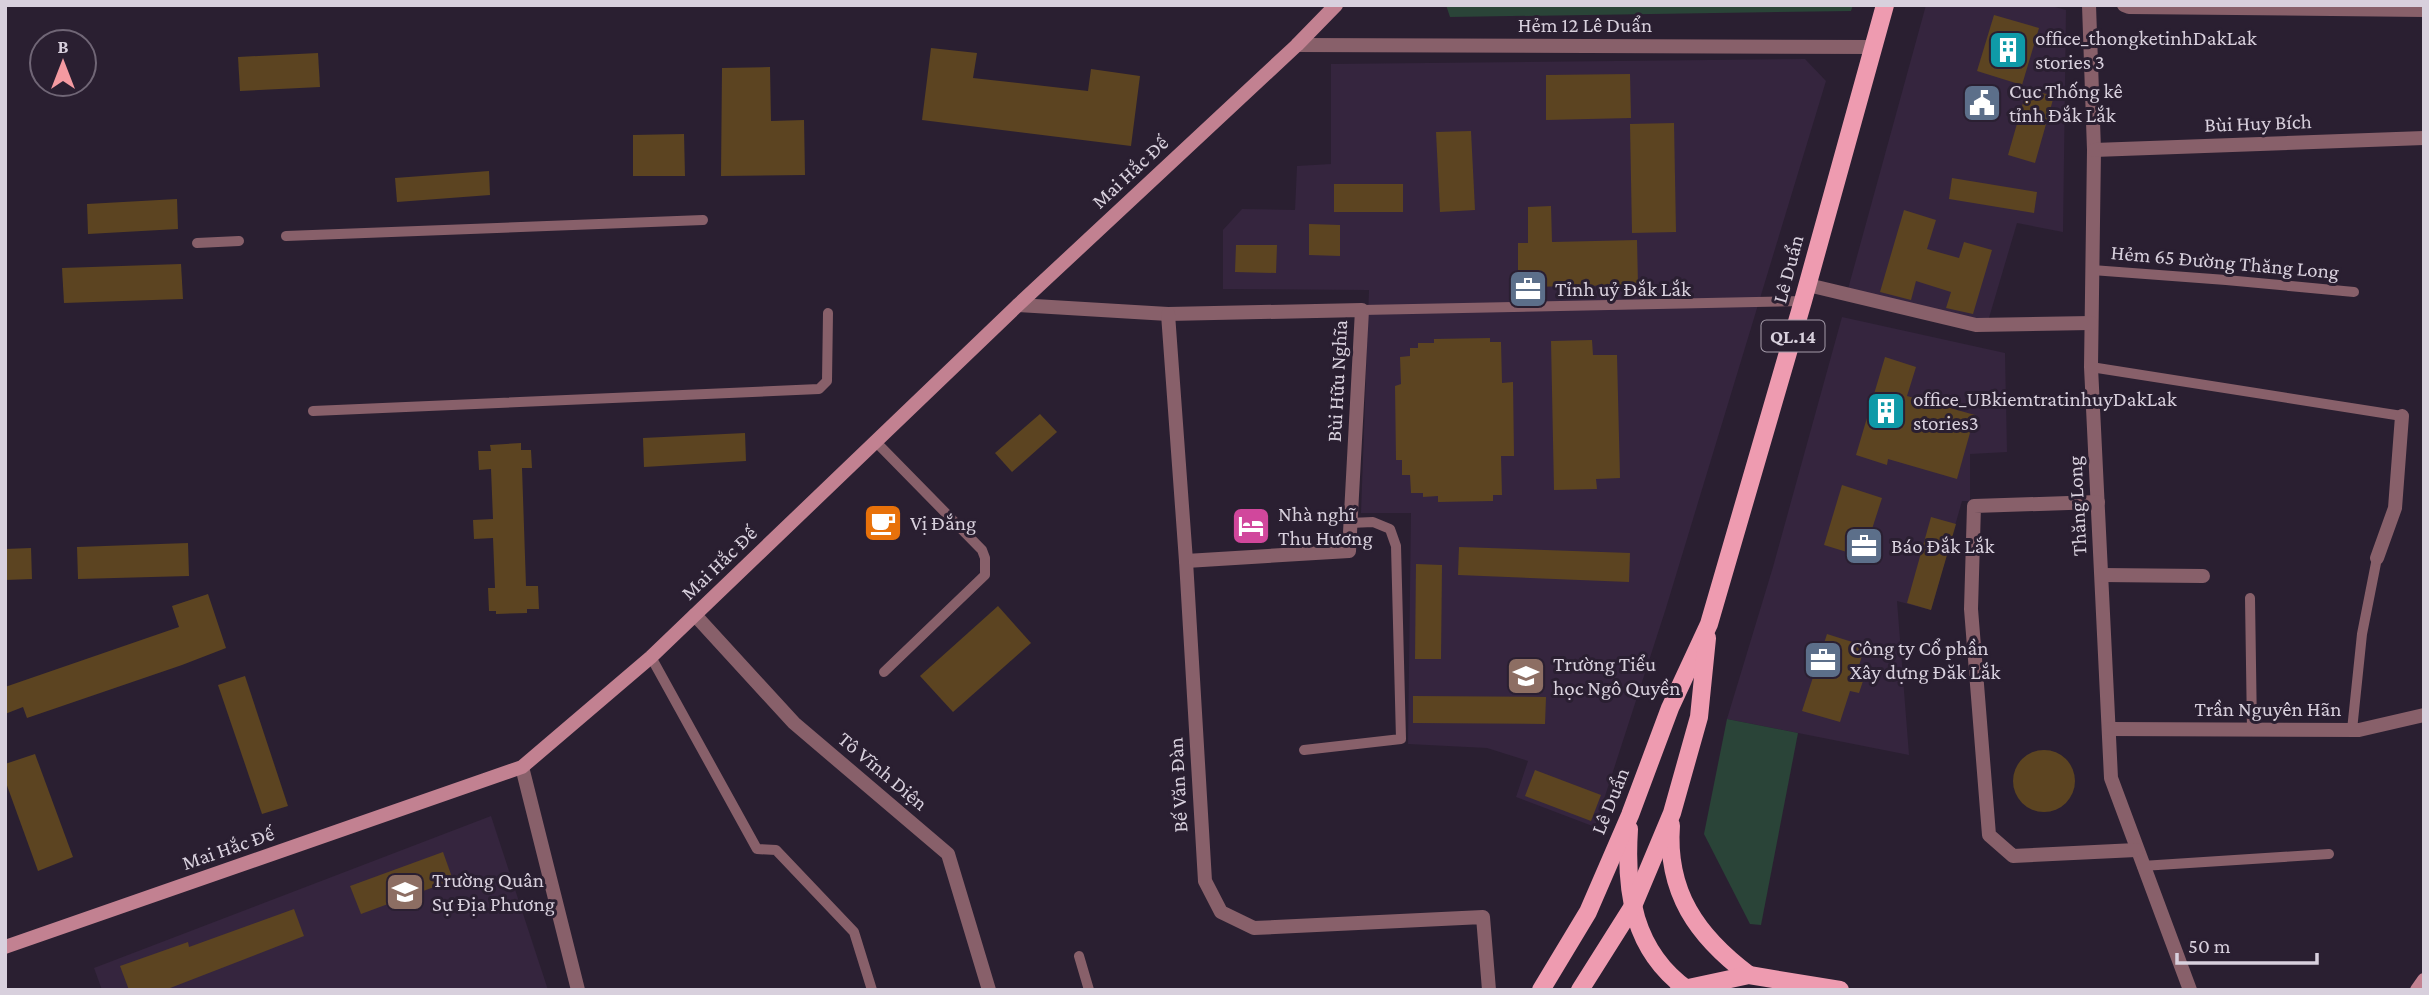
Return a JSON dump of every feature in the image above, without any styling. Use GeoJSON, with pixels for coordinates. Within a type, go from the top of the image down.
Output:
{"type":"FeatureCollection","features":[{"type":"Feature","properties":{"kind":"main road","name":"Lê Duẩn"},"geometry":{"type":"LineString","coordinates":[[1541,990],[1588,912],[1630,815],[1670,708],[1709,624],[1885,5]]}},
{"type":"Feature","properties":{"kind":"main road","name":"Lê Duẩn"},"geometry":{"type":"LineString","coordinates":[[1580,990],[1633,906],[1672,813],[1699,718],[1709,624]]}},
{"type":"Feature","properties":{"kind":"main road"},"geometry":{"type":"LineString","coordinates":[[1672,813],[1671,858],[1683,900],[1701,932],[1748,982]]}},
{"type":"Feature","properties":{"kind":"main road"},"geometry":{"type":"LineString","coordinates":[[1630,815],[1627,857],[1633,906],[1642,936],[1660,965],[1684,989],[1748,982],[1840,990]]}},
{"type":"Feature","properties":{"kind":"street","name":"Mai Hắc Đế"},"geometry":{"type":"LineString","coordinates":[[5,947],[522,767],[651,657],[1336,5]]}},
{"type":"Feature","properties":{"kind":"street","name":"Thăng Long"},"geometry":{"type":"LineString","coordinates":[[2088,5],[2094,150],[2091,367],[2111,778],[2190,990]]}},
{"type":"Feature","properties":{"kind":"street"},"geometry":{"type":"LineString","coordinates":[[2124,5],[2424,10]]}},
{"type":"Feature","properties":{"kind":"street","name":"Hẻm 12 Lê Duẩn"},"geometry":{"type":"LineString","coordinates":[[1297,45],[1873,47]]}},
{"type":"Feature","properties":{"kind":"street","name":"Bùi Huy Bích"},"geometry":{"type":"LineString","coordinates":[[2094,150],[2424,138]]}},
{"type":"Feature","properties":{"kind":"street"},"geometry":{"type":"LineString","coordinates":[[1805,293],[1976,325],[2091,323]]}},
{"type":"Feature","properties":{"kind":"street","name":"Bùi Hữu Nghĩa"},"geometry":{"type":"LineString","coordinates":[[1018,306],[1168,314],[1362,310],[1349,551],[1186,561]]}},
{"type":"Feature","properties":{"kind":"street","name":"Bế Văn Đàn"},"geometry":{"type":"LineString","coordinates":[[1168,314],[1205,881],[1221,912],[1254,928],[1483,917],[1489,990]]}},
{"type":"Feature","properties":{"kind":"street"},"geometry":{"type":"LineString","coordinates":[[2377,558],[2395,508],[2402,416]]}},
{"type":"Feature","properties":{"kind":"street"},"geometry":{"type":"LineString","coordinates":[[2098,502],[1973,506],[1970,609],[1989,835],[2013,856],[2136,850]]}},
{"type":"Feature","properties":{"kind":"street"},"geometry":{"type":"LineString","coordinates":[[2102,575],[2203,576]]}},
{"type":"Feature","properties":{"kind":"street","name":"Tô Vĩnh Diện"},"geometry":{"type":"LineString","coordinates":[[695,615],[794,723],[948,854],[989,990]]}},
{"type":"Feature","properties":{"kind":"street","name":"Trần Nguyên Hãn"},"geometry":{"type":"LineString","coordinates":[[2109,729],[2359,730],[2424,715]]}},
{"type":"Feature","properties":{"kind":"street"},"geometry":{"type":"LineString","coordinates":[[522,767],[578,990]]}},
{"type":"Feature","properties":{"kind":"street"},"geometry":{"type":"LineString","coordinates":[[2417,990],[2424,980]]}},
{"type":"Feature","properties":{"kind":"lane"},"geometry":{"type":"LineString","coordinates":[[286,236],[703,220]]}},
{"type":"Feature","properties":{"kind":"lane"},"geometry":{"type":"LineString","coordinates":[[197,243],[239,241]]}},
{"type":"Feature","properties":{"kind":"lane","name":"Hẻm 65 Đường Thăng Long"},"geometry":{"type":"LineString","coordinates":[[2092,270],[2354,292]]}},
{"type":"Feature","properties":{"kind":"lane"},"geometry":{"type":"LineString","coordinates":[[1362,310],[1805,293]]}},
{"type":"Feature","properties":{"kind":"lane"},"geometry":{"type":"LineString","coordinates":[[313,411],[819,389],[827,381],[828,313]]}},
{"type":"Feature","properties":{"kind":"lane"},"geometry":{"type":"LineString","coordinates":[[2091,367],[2402,416]]}},
{"type":"Feature","properties":{"kind":"lane"},"geometry":{"type":"LineString","coordinates":[[876,442],[982,550],[986,565],[985,575],[884,672]]}},
{"type":"Feature","properties":{"kind":"lane"},"geometry":{"type":"LineString","coordinates":[[1304,750],[1401,738],[1396,546],[1390,528],[1373,522],[1350,523]]}},
{"type":"Feature","properties":{"kind":"lane"},"geometry":{"type":"LineString","coordinates":[[2352,730],[2362,634],[2377,558]]}},
{"type":"Feature","properties":{"kind":"lane"},"geometry":{"type":"LineString","coordinates":[[2250,597],[2252,730]]}},
{"type":"Feature","properties":{"kind":"lane"},"geometry":{"type":"LineString","coordinates":[[651,657],[757,849],[776,850],[854,932],[872,990]]}},
{"type":"Feature","properties":{"kind":"lane"},"geometry":{"type":"LineString","coordinates":[[2142,866],[2329,853]]}},
{"type":"Feature","properties":{"kind":"lane"},"geometry":{"type":"LineString","coordinates":[[1079,956],[1089,990]]}},
{"type":"Feature","properties":{"kind":"shaded area","name":"Cục Thống kê tỉnh Đắk Lắk"},"geometry":{"type":"Polygon","coordinates":[[[1926,5],[2048,5],[2066,10],[2063,232],[2017,223],[1986,328],[1845,300],[1926,5]]]}},
{"type":"Feature","properties":{"kind":"shaded area","name":"Tỉnh uỷ Đắk Lắk"},"geometry":{"type":"Polygon","coordinates":[[[1805,59],[1826,81],[1666,608],[1595,827],[1516,797],[1528,761],[1487,748],[1408,744],[1411,513],[1361,513],[1369,290],[1223,289],[1223,230],[1242,209],[1295,210],[1297,166],[1331,164],[1331,64],[1805,59]]]}},
{"type":"Feature","properties":{"kind":"shaded area"},"geometry":{"type":"Polygon","coordinates":[[[1842,317],[2005,353],[2007,452],[1970,454],[1970,501],[1962,501],[1931,610],[1897,601],[1909,755],[1727,719],[1773,567],[1842,317]]]}},
{"type":"Feature","properties":{"kind":"shaded area","name":"Trường Quân Sự Địa Phương"},"geometry":{"type":"Polygon","coordinates":[[[491,816],[548,990],[102,990],[94,968],[491,816]]]}},
{"type":"Feature","properties":{"kind":"green space"},"geometry":{"type":"Polygon","coordinates":[[[1446,5],[1853,5],[1851,11],[1450,17],[1446,5]]]}},
{"type":"Feature","properties":{"kind":"green space"},"geometry":{"type":"Polygon","coordinates":[[[1727,719],[1798,733],[1761,925],[1750,924],[1704,834],[1727,719]]]}},
{"type":"Feature","properties":{"kind":"building","name":"office_thongketinhDakLak stories 3"},"geometry":{"type":"Polygon","coordinates":[[[1994,15],[2039,28],[2022,85],[1977,71],[1994,15]]]}},
{"type":"Feature","properties":{"kind":"building"},"geometry":{"type":"Polygon","coordinates":[[[931,48],[977,53],[973,78],[1088,91],[1091,69],[1140,76],[1131,146],[922,120],[931,48]]]}},
{"type":"Feature","properties":{"kind":"building"},"geometry":{"type":"Polygon","coordinates":[[[318,53],[320,87],[240,91],[238,57],[318,53]]]}},
{"type":"Feature","properties":{"kind":"building"},"geometry":{"type":"Polygon","coordinates":[[[770,67],[771,121],[804,120],[805,175],[721,176],[722,68],[770,67]]]}},
{"type":"Feature","properties":{"kind":"building"},"geometry":{"type":"Polygon","coordinates":[[[1630,74],[1631,118],[1546,120],[1546,75],[1630,74]]]}},
{"type":"Feature","properties":{"kind":"building"},"geometry":{"type":"Polygon","coordinates":[[[2027,89],[2054,96],[2035,163],[2008,155],[2027,89]]]}},
{"type":"Feature","properties":{"kind":"building"},"geometry":{"type":"Polygon","coordinates":[[[1674,123],[1676,232],[1632,233],[1630,124],[1674,123]]]}},
{"type":"Feature","properties":{"kind":"building"},"geometry":{"type":"Polygon","coordinates":[[[1471,131],[1475,210],[1440,212],[1436,132],[1471,131]]]}},
{"type":"Feature","properties":{"kind":"building"},"geometry":{"type":"Polygon","coordinates":[[[684,134],[685,176],[633,176],[633,135],[684,134]]]}},
{"type":"Feature","properties":{"kind":"building"},"geometry":{"type":"Polygon","coordinates":[[[489,171],[490,195],[397,202],[395,178],[489,171]]]}},
{"type":"Feature","properties":{"kind":"building"},"geometry":{"type":"Polygon","coordinates":[[[1952,178],[2037,192],[2034,213],[1949,199],[1952,178]]]}},
{"type":"Feature","properties":{"kind":"building"},"geometry":{"type":"Polygon","coordinates":[[[1334,184],[1403,184],[1403,212],[1334,212],[1334,184]]]}},
{"type":"Feature","properties":{"kind":"building"},"geometry":{"type":"Polygon","coordinates":[[[177,199],[178,229],[88,234],[87,204],[177,199]]]}},
{"type":"Feature","properties":{"kind":"building"},"geometry":{"type":"Polygon","coordinates":[[[1551,206],[1552,242],[1637,240],[1638,285],[1518,287],[1518,243],[1528,243],[1528,207],[1551,206]]]}},
{"type":"Feature","properties":{"kind":"building"},"geometry":{"type":"Polygon","coordinates":[[[1904,210],[1936,220],[1927,249],[1959,258],[1964,242],[1992,250],[1973,314],[1946,308],[1951,292],[1916,281],[1911,300],[1880,292],[1904,210]]]}},
{"type":"Feature","properties":{"kind":"building"},"geometry":{"type":"Polygon","coordinates":[[[1309,224],[1340,225],[1340,256],[1309,255],[1309,224]]]}},
{"type":"Feature","properties":{"kind":"building"},"geometry":{"type":"Polygon","coordinates":[[[1236,245],[1277,245],[1276,273],[1235,272],[1236,245]]]}},
{"type":"Feature","properties":{"kind":"building"},"geometry":{"type":"Polygon","coordinates":[[[181,264],[183,299],[64,303],[62,268],[181,264]]]}},
{"type":"Feature","properties":{"kind":"building"},"geometry":{"type":"Polygon","coordinates":[[[1490,338],[1490,342],[1501,342],[1502,383],[1513,382],[1514,456],[1501,456],[1502,495],[1493,495],[1493,501],[1438,502],[1438,496],[1423,497],[1423,493],[1411,493],[1410,475],[1402,475],[1402,460],[1396,460],[1395,386],[1401,384],[1400,357],[1410,356],[1410,348],[1418,348],[1418,343],[1434,343],[1434,339],[1490,338]]]}},
{"type":"Feature","properties":{"kind":"building"},"geometry":{"type":"Polygon","coordinates":[[[1592,340],[1593,355],[1617,355],[1620,478],[1596,479],[1597,489],[1554,490],[1551,341],[1592,340]]]}},
{"type":"Feature","properties":{"kind":"building"},"geometry":{"type":"Polygon","coordinates":[[[1885,357],[1916,367],[1907,396],[1975,415],[1957,479],[1888,459],[1887,465],[1856,455],[1885,357]]]}},
{"type":"Feature","properties":{"kind":"building"},"geometry":{"type":"Polygon","coordinates":[[[1040,414],[1057,432],[1012,472],[995,453],[1040,414]]]}},
{"type":"Feature","properties":{"kind":"building"},"geometry":{"type":"Polygon","coordinates":[[[745,433],[746,461],[644,467],[643,438],[745,433]]]}},
{"type":"Feature","properties":{"kind":"building"},"geometry":{"type":"Polygon","coordinates":[[[521,443],[521,450],[531,450],[532,468],[522,468],[526,586],[538,586],[539,609],[527,609],[527,613],[496,614],[496,611],[489,611],[488,588],[495,588],[493,538],[474,539],[473,520],[493,519],[491,469],[479,470],[478,451],[491,451],[490,445],[521,443]]]}},
{"type":"Feature","properties":{"kind":"building"},"geometry":{"type":"Polygon","coordinates":[[[1842,485],[1882,498],[1863,557],[1824,545],[1842,485]]]}},
{"type":"Feature","properties":{"kind":"building"},"geometry":{"type":"Polygon","coordinates":[[[1931,517],[1956,524],[1931,610],[1907,603],[1931,517]]]}},
{"type":"Feature","properties":{"kind":"building"},"geometry":{"type":"Polygon","coordinates":[[[188,543],[189,576],[78,579],[77,547],[188,543]]]}},
{"type":"Feature","properties":{"kind":"building"},"geometry":{"type":"Polygon","coordinates":[[[1459,547],[1630,553],[1629,582],[1458,575],[1459,547]]]}},
{"type":"Feature","properties":{"kind":"building"},"geometry":{"type":"Polygon","coordinates":[[[31,548],[32,579],[5,580],[5,549],[31,548]]]}},
{"type":"Feature","properties":{"kind":"building"},"geometry":{"type":"Polygon","coordinates":[[[1416,564],[1442,565],[1441,659],[1415,659],[1416,564]]]}},
{"type":"Feature","properties":{"kind":"building"},"geometry":{"type":"Polygon","coordinates":[[[208,594],[226,648],[27,718],[23,707],[5,714],[5,687],[179,627],[172,606],[208,594]]]}},
{"type":"Feature","properties":{"kind":"building"},"geometry":{"type":"Polygon","coordinates":[[[998,606],[1031,643],[953,712],[920,676],[998,606]]]}},
{"type":"Feature","properties":{"kind":"building"},"geometry":{"type":"Polygon","coordinates":[[[1827,634],[1865,646],[1857,672],[1865,675],[1859,693],[1850,691],[1840,722],[1802,711],[1827,634]]]}},
{"type":"Feature","properties":{"kind":"building"},"geometry":{"type":"Polygon","coordinates":[[[245,676],[288,806],[262,814],[218,685],[245,676]]]}},
{"type":"Feature","properties":{"kind":"building"},"geometry":{"type":"Polygon","coordinates":[[[1413,696],[1546,697],[1545,724],[1413,723],[1413,696]]]}},
{"type":"Feature","properties":{"kind":"building"},"geometry":{"type":"Polygon","coordinates":[[[2044,750],[2056,752],[2066,759],[2073,769],[2073,793],[2066,803],[2056,810],[2044,812],[2032,810],[2022,803],[2015,793],[2013,781],[2015,769],[2022,759],[2032,752],[2044,750]]]}},
{"type":"Feature","properties":{"kind":"building"},"geometry":{"type":"Polygon","coordinates":[[[35,754],[73,857],[38,871],[5,780],[5,764],[35,754]]]}},
{"type":"Feature","properties":{"kind":"building"},"geometry":{"type":"Polygon","coordinates":[[[1535,770],[1601,795],[1591,821],[1525,796],[1535,770]]]}},
{"type":"Feature","properties":{"kind":"building"},"geometry":{"type":"Polygon","coordinates":[[[443,852],[453,880],[361,914],[350,886],[443,852]]]}},
{"type":"Feature","properties":{"kind":"building"},"geometry":{"type":"Polygon","coordinates":[[[294,909],[304,936],[165,990],[129,990],[120,966],[188,942],[189,947],[294,909]]]}},
{"type":"Feature","properties":{"kind":"place","name":"office_thongketinhDakLak stories 3"},"geometry":{"type":"Point","coordinates":[2008,50]}},
{"type":"Feature","properties":{"kind":"place","name":"Cục Thống kê tỉnh Đắk Lắk"},"geometry":{"type":"Point","coordinates":[1982,103]}},
{"type":"Feature","properties":{"kind":"place","name":"Tỉnh uỷ Đắk Lắk"},"geometry":{"type":"Point","coordinates":[1528,289]}},
{"type":"Feature","properties":{"kind":"place","name":"office_UBkiemtratinhuyDakLak stories3"},"geometry":{"type":"Point","coordinates":[1886,411]}},
{"type":"Feature","properties":{"kind":"place","name":"Vị Đắng"},"geometry":{"type":"Point","coordinates":[883,523]}},
{"type":"Feature","properties":{"kind":"place","name":"Nhà nghĩ Thu Hương"},"geometry":{"type":"Point","coordinates":[1251,526]}},
{"type":"Feature","properties":{"kind":"place","name":"Báo Đắk Lắk"},"geometry":{"type":"Point","coordinates":[1864,546]}},
{"type":"Feature","properties":{"kind":"place","name":"Công ty Cổ phần Xây dựng Đăk Lắk"},"geometry":{"type":"Point","coordinates":[1823,660]}},
{"type":"Feature","properties":{"kind":"place","name":"Trường Tiểu học Ngô Quyền"},"geometry":{"type":"Point","coordinates":[1526,676]}},
{"type":"Feature","properties":{"kind":"place","name":"Trường Quân Sự Địa Phương"},"geometry":{"type":"Point","coordinates":[405,892]}}]}
